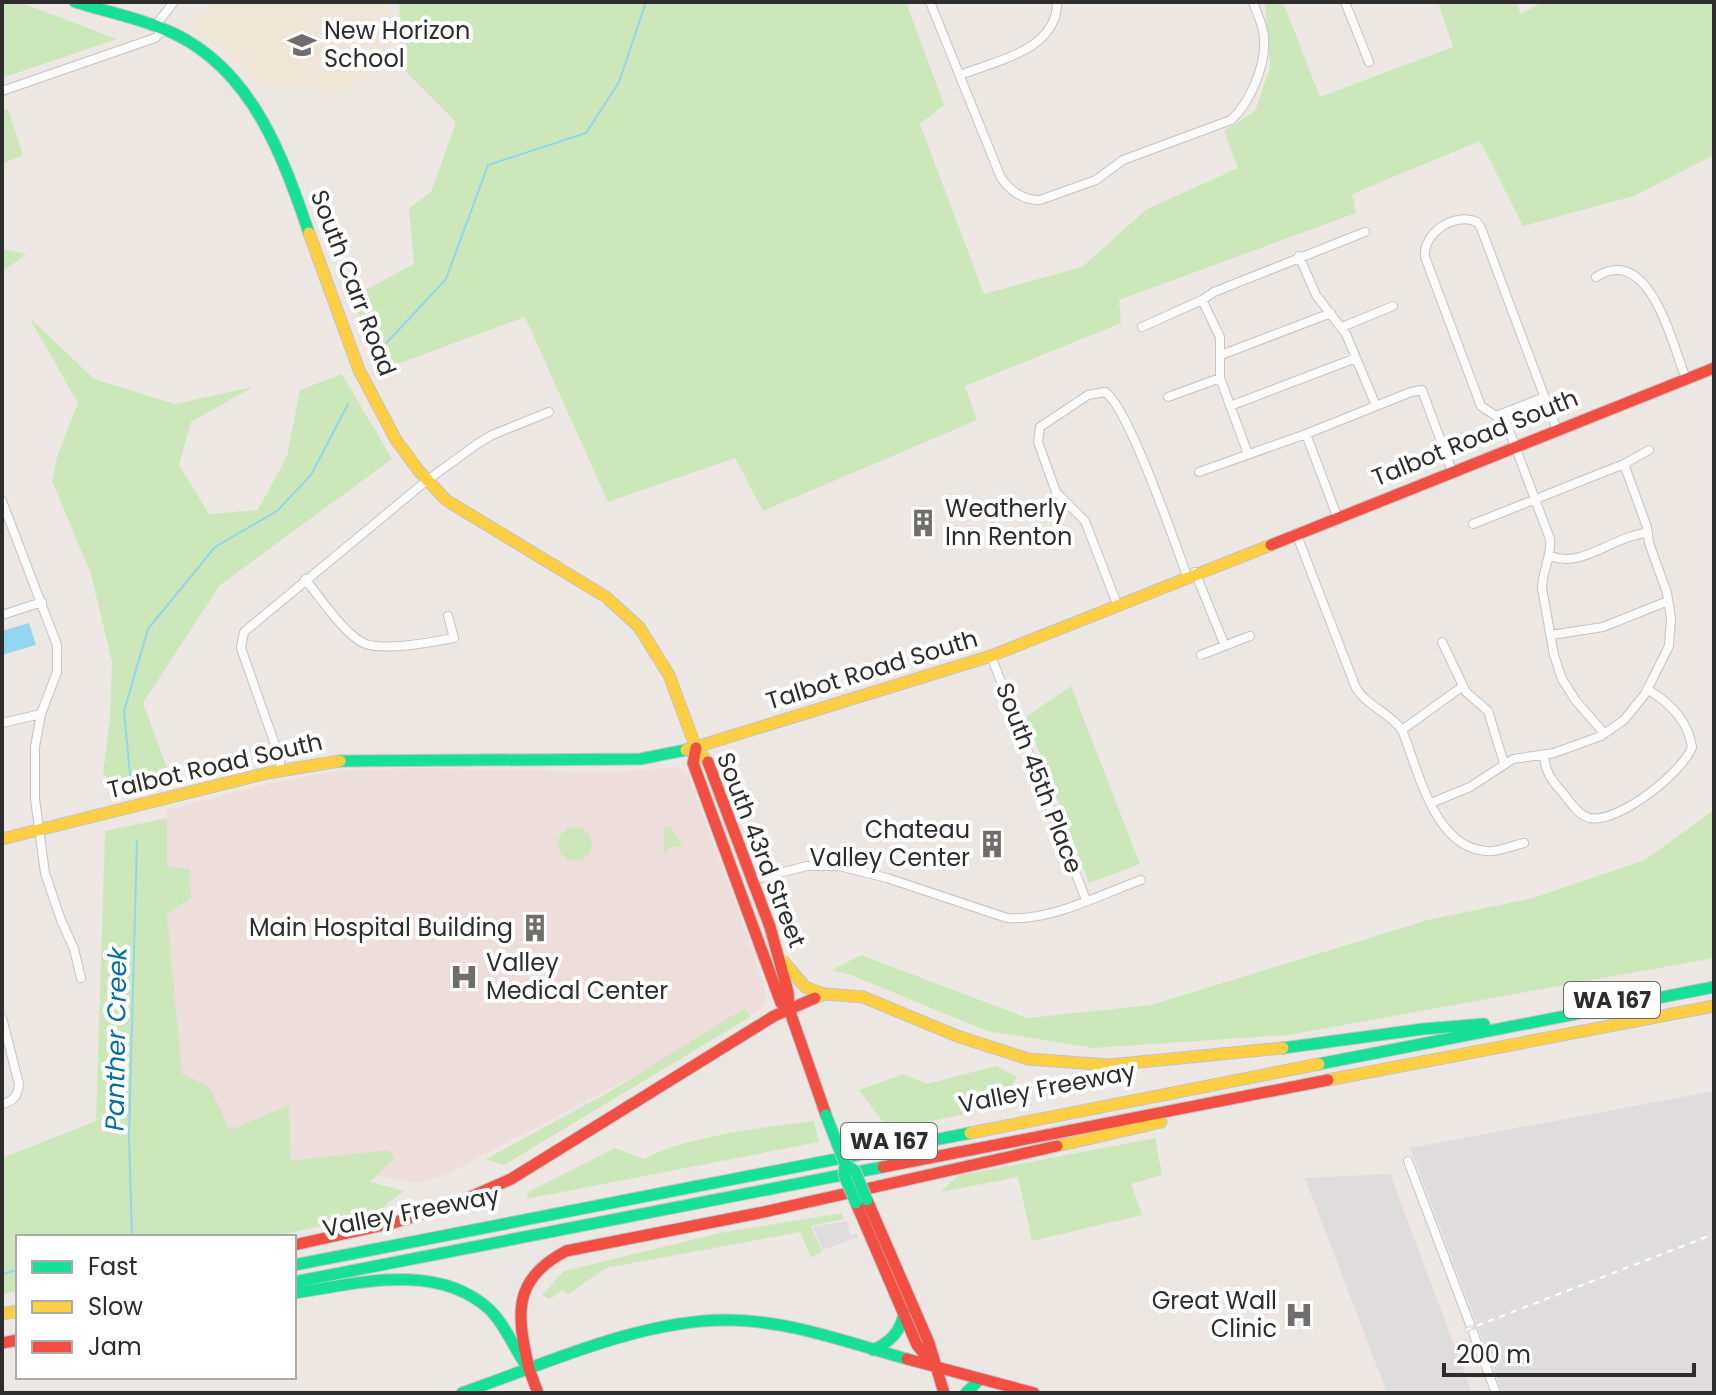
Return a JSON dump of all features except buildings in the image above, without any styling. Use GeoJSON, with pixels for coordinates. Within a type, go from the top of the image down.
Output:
{"type":"FeatureCollection","features":[{"type":"Feature","properties":{"kind":"main road","name":"South Carr Road"},"geometry":{"type":"LineString","coordinates":[[75,2],[159,28],[202,50],[227,72],[265,121],[291,181],[358,368],[397,442],[425,482],[469,517],[606,597],[639,627],[669,675],[696,748]]}},
{"type":"Feature","properties":{"kind":"main road","name":"Talbot Road South"},"geometry":{"type":"LineString","coordinates":[[2,839],[281,770],[360,759],[640,759],[696,748],[991,656],[1714,368]]}},
{"type":"Feature","properties":{"kind":"main road","name":"South 43rd Street"},"geometry":{"type":"LineString","coordinates":[[696,748],[707,759],[778,955],[791,999],[789,1009],[845,1164],[844,1175],[861,1202],[929,1343],[934,1366]]}},
{"type":"Feature","properties":{"kind":"main road","name":"South 43rd Street"},"geometry":{"type":"LineString","coordinates":[[696,748],[693,763],[781,1003],[789,1009]]}},
{"type":"Feature","properties":{"kind":"main road"},"geometry":{"type":"LineString","coordinates":[[778,955],[799,984],[812,993],[863,997],[996,1050],[1028,1059],[1109,1065],[1156,1062],[1484,1024]]}},
{"type":"Feature","properties":{"kind":"main road","name":"Valley Freeway"},"geometry":{"type":"LineString","coordinates":[[296,1258],[1714,980]]}},
{"type":"Feature","properties":{"kind":"main road"},"geometry":{"type":"LineString","coordinates":[[296,1265],[1714,987]]}},
{"type":"Feature","properties":{"kind":"main road"},"geometry":{"type":"LineString","coordinates":[[296,1245],[393,1223],[459,1202],[511,1179],[789,1009],[825,994]]}},
{"type":"Feature","properties":{"kind":"main road","name":"Valley Freeway"},"geometry":{"type":"LineString","coordinates":[[296,1282],[1653,1015],[1714,1006]]}},
{"type":"Feature","properties":{"kind":"main road"},"geometry":{"type":"LineString","coordinates":[[538,1393],[529,1369],[519,1317],[523,1296],[538,1269],[566,1251],[759,1213],[1043,1146],[1197,1114],[1208,1103]]}},
{"type":"Feature","properties":{"kind":"main road","name":"South 43rd Street"},"geometry":{"type":"LineString","coordinates":[[861,1202],[917,1345],[934,1366]]}},
{"type":"Feature","properties":{"kind":"main road"},"geometry":{"type":"LineString","coordinates":[[296,1293],[397,1280],[446,1284],[472,1296],[488,1309],[529,1369]]}},
{"type":"Feature","properties":{"kind":"main road"},"geometry":{"type":"LineString","coordinates":[[873,1350],[893,1339],[904,1311]]}},
{"type":"Feature","properties":{"kind":"main road"},"geometry":{"type":"LineString","coordinates":[[462,1393],[620,1337],[665,1325],[707,1321],[781,1325],[1034,1393]]}},
{"type":"Feature","properties":{"kind":"main road"},"geometry":{"type":"LineString","coordinates":[[934,1366],[944,1393]]}},
{"type":"Feature","properties":{"kind":"main road"},"geometry":{"type":"LineString","coordinates":[[966,1393],[980,1379]]}},
{"type":"Feature","properties":{"kind":"street"},"geometry":{"type":"LineString","coordinates":[[2,91],[155,38],[174,2]]}},
{"type":"Feature","properties":{"kind":"street"},"geometry":{"type":"LineString","coordinates":[[930,2],[1001,178],[1018,195],[1031,200],[1040,200],[1096,180],[1123,160],[1231,120],[1248,101],[1264,49],[1263,30],[1253,2]]}},
{"type":"Feature","properties":{"kind":"street"},"geometry":{"type":"LineString","coordinates":[[1345,2],[1369,62]]}},
{"type":"Feature","properties":{"kind":"street"},"geometry":{"type":"LineString","coordinates":[[960,75],[1035,44],[1050,27],[1057,6]]}},
{"type":"Feature","properties":{"kind":"street"},"geometry":{"type":"LineString","coordinates":[[1545,397],[1503,414],[1490,414],[1477,399],[1425,257],[1426,243],[1434,231],[1463,219],[1477,222],[1481,228],[1545,397],[1557,430]]}},
{"type":"Feature","properties":{"kind":"street"},"geometry":{"type":"LineString","coordinates":[[1142,327],[1214,292],[1365,232]]}},
{"type":"Feature","properties":{"kind":"street"},"geometry":{"type":"LineString","coordinates":[[1299,256],[1309,282],[1342,327],[1376,406]]}},
{"type":"Feature","properties":{"kind":"street"},"geometry":{"type":"LineString","coordinates":[[1596,277],[1617,269],[1642,281],[1654,300],[1686,379]]}},
{"type":"Feature","properties":{"kind":"street"},"geometry":{"type":"LineString","coordinates":[[1202,300],[1220,337],[1220,378],[1248,454]]}},
{"type":"Feature","properties":{"kind":"street"},"geometry":{"type":"LineString","coordinates":[[1342,327],[1393,306]]}},
{"type":"Feature","properties":{"kind":"street"},"geometry":{"type":"LineString","coordinates":[[1221,355],[1331,313]]}},
{"type":"Feature","properties":{"kind":"street"},"geometry":{"type":"LineString","coordinates":[[1230,406],[1356,358]]}},
{"type":"Feature","properties":{"kind":"street"},"geometry":{"type":"LineString","coordinates":[[1168,397],[1220,378]]}},
{"type":"Feature","properties":{"kind":"street"},"geometry":{"type":"LineString","coordinates":[[1199,472],[1422,390],[1452,471]]}},
{"type":"Feature","properties":{"kind":"street"},"geometry":{"type":"LineString","coordinates":[[1117,604],[1085,521],[1056,492],[1038,442],[1040,427],[1097,392],[1105,392],[1115,400],[1225,646]]}},
{"type":"Feature","properties":{"kind":"street"},"geometry":{"type":"LineString","coordinates":[[281,770],[279,756],[241,648],[244,632],[425,482],[492,435],[549,412]]}},
{"type":"Feature","properties":{"kind":"street"},"geometry":{"type":"LineString","coordinates":[[1503,414],[1550,539],[1550,556],[1542,575],[1542,588],[1558,669],[1568,690],[1604,733]]}},
{"type":"Feature","properties":{"kind":"street"},"geometry":{"type":"LineString","coordinates":[[1306,434],[1337,516]]}},
{"type":"Feature","properties":{"kind":"street"},"geometry":{"type":"LineString","coordinates":[[1473,524],[1624,464],[1649,450]]}},
{"type":"Feature","properties":{"kind":"street"},"geometry":{"type":"LineString","coordinates":[[1431,803],[1470,787],[1504,763],[1522,757],[1544,756],[1604,733],[1624,720],[1647,689],[1669,646],[1672,632],[1668,601],[1624,464]]}},
{"type":"Feature","properties":{"kind":"street"},"geometry":{"type":"LineString","coordinates":[[2,501],[53,630],[59,659],[41,714],[34,769],[45,873],[74,949],[81,978]]}},
{"type":"Feature","properties":{"kind":"street"},"geometry":{"type":"LineString","coordinates":[[1296,533],[1356,688],[1365,700],[1395,720],[1402,730],[1431,803],[1448,832],[1466,847],[1494,851],[1524,843]]}},
{"type":"Feature","properties":{"kind":"street"},"geometry":{"type":"LineString","coordinates":[[1550,556],[1572,560],[1635,534],[1648,533]]}},
{"type":"Feature","properties":{"kind":"street"},"geometry":{"type":"LineString","coordinates":[[305,579],[354,637],[365,644],[391,645],[454,638],[448,616]]}},
{"type":"Feature","properties":{"kind":"street"},"geometry":{"type":"LineString","coordinates":[[1551,635],[1603,627],[1668,601]]}},
{"type":"Feature","properties":{"kind":"street"},"geometry":{"type":"LineString","coordinates":[[2,615],[42,602]]}},
{"type":"Feature","properties":{"kind":"street"},"geometry":{"type":"LineString","coordinates":[[1201,655],[1250,636]]}},
{"type":"Feature","properties":{"kind":"street"},"geometry":{"type":"LineString","coordinates":[[1442,642],[1463,686],[1488,711],[1504,763]]}},
{"type":"Feature","properties":{"kind":"street","name":"South 45th Place"},"geometry":{"type":"LineString","coordinates":[[991,656],[1086,900]]}},
{"type":"Feature","properties":{"kind":"street"},"geometry":{"type":"LineString","coordinates":[[1402,730],[1463,686]]}},
{"type":"Feature","properties":{"kind":"street"},"geometry":{"type":"LineString","coordinates":[[1544,756],[1551,780],[1580,813],[1590,818],[1605,817],[1624,809],[1677,771],[1692,747],[1676,712],[1663,698],[1647,689]]}},
{"type":"Feature","properties":{"kind":"street"},"geometry":{"type":"LineString","coordinates":[[2,723],[41,714]]}},
{"type":"Feature","properties":{"kind":"street"},"geometry":{"type":"LineString","coordinates":[[752,880],[807,866],[839,866],[1018,919],[1042,915],[1141,880]]}},
{"type":"Feature","properties":{"kind":"street"},"geometry":{"type":"LineString","coordinates":[[2,1018],[19,1084],[18,1094],[13,1100],[2,1104]]}},
{"type":"Feature","properties":{"kind":"street"},"geometry":{"type":"LineString","coordinates":[[1408,1161],[1496,1393]]}},
{"type":"Feature","properties":{"kind":"shaded area","name":"New Horizon School"},"geometry":{"type":"Polygon","coordinates":[[[212,2],[388,2],[391,62],[341,93],[259,85],[238,60],[192,29],[212,2]]]}},
{"type":"Feature","properties":{"kind":"shaded area","name":"Valley Medical Center"},"geometry":{"type":"Polygon","coordinates":[[[679,767],[688,775],[749,941],[766,993],[762,1009],[447,1174],[418,1183],[168,1140],[167,810],[259,786],[335,771],[418,768],[612,772],[679,767]]]}},
{"type":"Feature","properties":{"kind":"shaded area"},"geometry":{"type":"Polygon","coordinates":[[[1714,1091],[1714,1393],[1503,1393],[1410,1148],[1714,1091]]]}},
{"type":"Feature","properties":{"kind":"shaded area"},"geometry":{"type":"Polygon","coordinates":[[[1390,1174],[1472,1393],[1387,1393],[1305,1178],[1390,1174]]]}},
{"type":"Feature","properties":{"kind":"shaded area"},"geometry":{"type":"Polygon","coordinates":[[[847,1221],[850,1235],[857,1233],[858,1237],[823,1250],[813,1227],[847,1221]]]}},
{"type":"Feature","properties":{"kind":"shaded area","name":"Great Wall Clinic"},"geometry":{"type":"Polygon","coordinates":[[[1296,1305],[1299,1312],[1307,1309],[1311,1318],[1292,1325],[1286,1308],[1296,1305]]]}},
{"type":"Feature","properties":{"kind":"green space"},"geometry":{"type":"Polygon","coordinates":[[[2,2],[19,2],[117,39],[2,78],[2,2]]]}},
{"type":"Feature","properties":{"kind":"green space"},"geometry":{"type":"Polygon","coordinates":[[[399,2],[906,2],[944,105],[920,124],[984,294],[1082,267],[1147,209],[1238,168],[1224,131],[1255,111],[1270,68],[1265,2],[1283,2],[1320,97],[1453,47],[1438,2],[1516,2],[1521,14],[1543,2],[1714,2],[1714,155],[1634,196],[1523,226],[1480,141],[1352,194],[1356,213],[1119,300],[1121,323],[965,386],[977,420],[763,511],[735,458],[608,502],[525,317],[381,370],[352,297],[414,264],[409,208],[431,192],[456,122],[403,69],[399,2]]]}},
{"type":"Feature","properties":{"kind":"green space"},"geometry":{"type":"Polygon","coordinates":[[[8,109],[23,155],[2,164],[2,111],[8,109]]]}},
{"type":"Feature","properties":{"kind":"green space"},"geometry":{"type":"Polygon","coordinates":[[[2,249],[26,254],[2,272],[2,249]]]}},
{"type":"Feature","properties":{"kind":"green space"},"geometry":{"type":"Polygon","coordinates":[[[29,317],[94,379],[175,404],[253,387],[191,422],[179,465],[209,514],[258,510],[287,456],[300,390],[342,374],[392,459],[220,585],[143,703],[174,787],[119,793],[103,773],[110,718],[112,662],[91,574],[52,481],[57,457],[78,403],[29,317]]]}},
{"type":"Feature","properties":{"kind":"green space"},"geometry":{"type":"Polygon","coordinates":[[[1071,686],[1140,864],[1089,883],[1026,717],[1071,686]]]}},
{"type":"Feature","properties":{"kind":"green space"},"geometry":{"type":"Polygon","coordinates":[[[1714,807],[1714,958],[1288,1035],[1094,1048],[987,1031],[832,970],[861,955],[1027,1018],[1151,1005],[1428,920],[1533,898],[1645,860],[1714,807]]]}},
{"type":"Feature","properties":{"kind":"green space"},"geometry":{"type":"Polygon","coordinates":[[[167,818],[167,866],[190,870],[191,897],[167,915],[182,1074],[209,1087],[230,1130],[289,1105],[290,1161],[389,1150],[395,1158],[370,1182],[404,1191],[374,1214],[281,1235],[16,1235],[16,1291],[2,1294],[2,1158],[96,1121],[105,831],[167,818]]]}},
{"type":"Feature","properties":{"kind":"green space"},"geometry":{"type":"Polygon","coordinates":[[[670,826],[685,849],[681,846],[671,847],[664,854],[664,827],[670,826]]]}},
{"type":"Feature","properties":{"kind":"green space"},"geometry":{"type":"Polygon","coordinates":[[[575,827],[587,832],[592,844],[587,856],[575,861],[563,856],[558,844],[563,832],[575,827]]]}},
{"type":"Feature","properties":{"kind":"green space"},"geometry":{"type":"Polygon","coordinates":[[[745,1008],[750,1017],[504,1165],[486,1159],[609,1092],[745,1008]]]}},
{"type":"Feature","properties":{"kind":"green space"},"geometry":{"type":"Polygon","coordinates":[[[996,1066],[1017,1077],[999,1107],[889,1130],[859,1090],[904,1074],[927,1084],[996,1066]]]}},
{"type":"Feature","properties":{"kind":"green space"},"geometry":{"type":"Polygon","coordinates":[[[814,1121],[819,1142],[526,1199],[530,1191],[615,1148],[644,1159],[703,1138],[814,1121]]]}},
{"type":"Feature","properties":{"kind":"green space"},"geometry":{"type":"Polygon","coordinates":[[[1155,1138],[1162,1175],[1131,1184],[1142,1215],[1032,1241],[1018,1177],[941,1192],[957,1176],[1155,1138]]]}},
{"type":"Feature","properties":{"kind":"green space"},"geometry":{"type":"Polygon","coordinates":[[[842,1213],[844,1219],[811,1226],[822,1252],[811,1257],[800,1232],[606,1268],[567,1295],[563,1290],[549,1299],[542,1295],[564,1271],[720,1233],[842,1213]]]}},
{"type":"Feature","properties":{"kind":"water"},"geometry":{"type":"Polygon","coordinates":[[[29,623],[36,645],[2,655],[2,631],[29,623]]]}},
{"type":"Feature","properties":{"kind":"waterway","name":"Panther Creek"},"geometry":{"type":"LineString","coordinates":[[379,351],[446,279],[488,165],[586,133],[619,82],[646,2]]}},
{"type":"Feature","properties":{"kind":"waterway","name":"Panther Creek"},"geometry":{"type":"LineString","coordinates":[[131,785],[124,711],[148,629],[215,547],[277,511],[311,475],[348,404]]}},
{"type":"Feature","properties":{"kind":"waterway","name":"Panther Creek"},"geometry":{"type":"LineString","coordinates":[[132,1235],[129,1136],[137,841]]}},
{"type":"Feature","properties":{"kind":"waterway","name":"Panther Creek"},"geometry":{"type":"LineString","coordinates":[[2,1274],[16,1270]]}},
{"type":"Feature","properties":{"kind":"railway"},"geometry":{"type":"LineString","coordinates":[[1466,1330],[1714,1234]]}},
{"type":"Feature","properties":{"kind":"traffic: fast"},"geometry":{"type":"LineString","coordinates":[[75,2],[175,34],[202,50],[225,70],[262,119],[288,175],[309,233]]}},
{"type":"Feature","properties":{"kind":"traffic: fast"},"geometry":{"type":"LineString","coordinates":[[340,761],[640,759],[686,750]]}},
{"type":"Feature","properties":{"kind":"traffic: fast"},"geometry":{"type":"LineString","coordinates":[[1319,1064],[1714,987]]}},
{"type":"Feature","properties":{"kind":"traffic: fast"},"geometry":{"type":"LineString","coordinates":[[1283,1048],[1484,1024]]}},
{"type":"Feature","properties":{"kind":"traffic: fast"},"geometry":{"type":"LineString","coordinates":[[826,1115],[856,1203]]}},
{"type":"Feature","properties":{"kind":"traffic: fast"},"geometry":{"type":"LineString","coordinates":[[296,1265],[970,1133]]}},
{"type":"Feature","properties":{"kind":"traffic: fast"},"geometry":{"type":"LineString","coordinates":[[845,1164],[855,1171],[867,1200]]}},
{"type":"Feature","properties":{"kind":"traffic: fast"},"geometry":{"type":"LineString","coordinates":[[296,1282],[883,1167]]}},
{"type":"Feature","properties":{"kind":"traffic: fast"},"geometry":{"type":"LineString","coordinates":[[296,1293],[369,1281],[421,1280],[445,1285],[468,1294],[489,1309],[526,1365]]}},
{"type":"Feature","properties":{"kind":"traffic: fast"},"geometry":{"type":"LineString","coordinates":[[873,1350],[894,1336],[904,1312]]}},
{"type":"Feature","properties":{"kind":"traffic: fast"},"geometry":{"type":"LineString","coordinates":[[462,1393],[626,1335],[694,1322],[727,1320],[773,1324],[907,1359]]}},
{"type":"Feature","properties":{"kind":"traffic: fast"},"geometry":{"type":"LineString","coordinates":[[966,1393],[980,1379]]}},
{"type":"Feature","properties":{"kind":"traffic: slow"},"geometry":{"type":"LineString","coordinates":[[309,233],[359,370],[396,440],[419,471],[446,500],[606,597],[639,627],[669,675],[696,748],[708,762]]}},
{"type":"Feature","properties":{"kind":"traffic: slow"},"geometry":{"type":"LineString","coordinates":[[686,750],[991,656],[1271,545]]}},
{"type":"Feature","properties":{"kind":"traffic: slow"},"geometry":{"type":"LineString","coordinates":[[2,839],[267,773],[340,761]]}},
{"type":"Feature","properties":{"kind":"traffic: slow"},"geometry":{"type":"LineString","coordinates":[[784,962],[805,987],[824,994]]}},
{"type":"Feature","properties":{"kind":"traffic: slow"},"geometry":{"type":"LineString","coordinates":[[815,998],[825,994],[863,997],[957,1036],[1028,1059],[1109,1065],[1283,1048]]}},
{"type":"Feature","properties":{"kind":"traffic: slow"},"geometry":{"type":"LineString","coordinates":[[1328,1080],[1714,1006]]}},
{"type":"Feature","properties":{"kind":"traffic: slow"},"geometry":{"type":"LineString","coordinates":[[970,1133],[1319,1064]]}},
{"type":"Feature","properties":{"kind":"traffic: slow"},"geometry":{"type":"LineString","coordinates":[[1057,1146],[1161,1122]]}},
{"type":"Feature","properties":{"kind":"traffic: slow"},"geometry":{"type":"LineString","coordinates":[[2,1314],[16,1311]]}},
{"type":"Feature","properties":{"kind":"traffic: jam"},"geometry":{"type":"LineString","coordinates":[[1271,545],[1714,368]]}},
{"type":"Feature","properties":{"kind":"traffic: jam"},"geometry":{"type":"LineString","coordinates":[[696,748],[693,763],[781,1003],[789,1009],[826,1115]]}},
{"type":"Feature","properties":{"kind":"traffic: jam"},"geometry":{"type":"LineString","coordinates":[[708,762],[770,927],[788,992],[789,1009]]}},
{"type":"Feature","properties":{"kind":"traffic: jam"},"geometry":{"type":"LineString","coordinates":[[296,1245],[393,1223],[459,1202],[511,1179],[774,1016],[815,998]]}},
{"type":"Feature","properties":{"kind":"traffic: jam"},"geometry":{"type":"LineString","coordinates":[[883,1167],[1328,1080]]}},
{"type":"Feature","properties":{"kind":"traffic: jam"},"geometry":{"type":"LineString","coordinates":[[529,1369],[522,1332],[522,1301],[535,1274],[566,1251],[759,1213],[1057,1146]]}},
{"type":"Feature","properties":{"kind":"traffic: jam"},"geometry":{"type":"LineString","coordinates":[[867,1200],[929,1343],[944,1393]]}},
{"type":"Feature","properties":{"kind":"traffic: jam"},"geometry":{"type":"LineString","coordinates":[[856,1203],[917,1345],[930,1361]]}},
{"type":"Feature","properties":{"kind":"traffic: jam"},"geometry":{"type":"LineString","coordinates":[[2,1343],[16,1340]]}},
{"type":"Feature","properties":{"kind":"traffic: jam"},"geometry":{"type":"LineString","coordinates":[[907,1359],[1034,1393]]}},
{"type":"Feature","properties":{"kind":"traffic: jam"},"geometry":{"type":"LineString","coordinates":[[529,1369],[538,1393]]}},
{"type":"Feature","properties":{"kind":"place","name":"New Horizon School"},"geometry":{"type":"Point","coordinates":[302,45]}},
{"type":"Feature","properties":{"kind":"place","name":"Weatherly Inn Renton"},"geometry":{"type":"Point","coordinates":[923,523]}},
{"type":"Feature","properties":{"kind":"place","name":"Chateau Valley Center"},"geometry":{"type":"Point","coordinates":[992,844]}},
{"type":"Feature","properties":{"kind":"place","name":"Main Hospital Building"},"geometry":{"type":"Point","coordinates":[535,928]}},
{"type":"Feature","properties":{"kind":"place","name":"Valley Medical Center"},"geometry":{"type":"Point","coordinates":[464,977]}},
{"type":"Feature","properties":{"kind":"place","name":"Great Wall Clinic"},"geometry":{"type":"Point","coordinates":[1299,1315]}}]}
